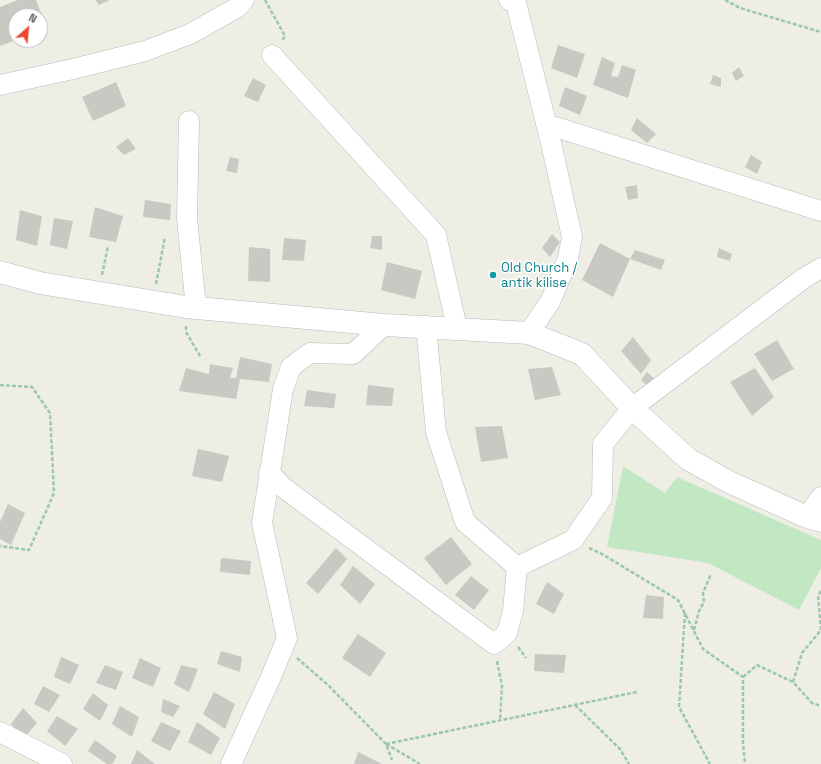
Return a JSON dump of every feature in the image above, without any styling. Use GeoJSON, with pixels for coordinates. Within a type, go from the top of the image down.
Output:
{"type":"FeatureCollection","features":[{"type":"Feature","properties":{"kind":"street"},"geometry":{"type":"LineString","coordinates":[[0,85],[73,70],[145,51],[190,34],[238,7],[244,0]]}},
{"type":"Feature","properties":{"kind":"street"},"geometry":{"type":"LineString","coordinates":[[509,0],[516,3],[572,237],[568,258],[551,300],[529,333]]}},
{"type":"Feature","properties":{"kind":"street"},"geometry":{"type":"LineString","coordinates":[[272,55],[436,234],[457,328]]}},
{"type":"Feature","properties":{"kind":"street"},"geometry":{"type":"LineString","coordinates":[[189,121],[187,218],[191,307]]}},
{"type":"Feature","properties":{"kind":"street"},"geometry":{"type":"LineString","coordinates":[[546,124],[821,211]]}},
{"type":"Feature","properties":{"kind":"street"},"geometry":{"type":"LineString","coordinates":[[517,566],[572,540],[602,498],[603,444],[632,408],[804,278],[821,268]]}},
{"type":"Feature","properties":{"kind":"street"},"geometry":{"type":"LineString","coordinates":[[0,272],[40,283],[191,307],[384,325],[426,326],[529,333],[582,354],[632,408],[688,459],[729,482],[814,519],[821,497]]}},
{"type":"Feature","properties":{"kind":"street"},"geometry":{"type":"LineString","coordinates":[[231,764],[287,638],[262,523],[283,389],[291,367],[310,353],[353,354],[384,325]]}},
{"type":"Feature","properties":{"kind":"street"},"geometry":{"type":"LineString","coordinates":[[426,326],[436,432],[465,522],[517,566]]}},
{"type":"Feature","properties":{"kind":"street"},"geometry":{"type":"LineString","coordinates":[[269,472],[284,488],[494,644],[507,633],[513,611],[517,566]]}},
{"type":"Feature","properties":{"kind":"street"},"geometry":{"type":"LineString","coordinates":[[0,732],[62,764]]}},
{"type":"Feature","properties":{"kind":"path"},"geometry":{"type":"LineString","coordinates":[[726,0],[740,8],[821,32]]}},
{"type":"Feature","properties":{"kind":"path"},"geometry":{"type":"LineString","coordinates":[[152,302],[165,237]]}},
{"type":"Feature","properties":{"kind":"path"},"geometry":{"type":"LineString","coordinates":[[98,293],[108,246]]}},
{"type":"Feature","properties":{"kind":"path"},"geometry":{"type":"LineString","coordinates":[[191,307],[186,332],[200,356]]}},
{"type":"Feature","properties":{"kind":"path"},"geometry":{"type":"LineString","coordinates":[[0,385],[32,387],[50,413],[54,493],[29,550],[0,546]]}},
{"type":"Feature","properties":{"kind":"path"},"geometry":{"type":"LineString","coordinates":[[572,540],[602,554],[678,600],[703,649],[743,677]]}},
{"type":"Feature","properties":{"kind":"path"},"geometry":{"type":"LineString","coordinates":[[694,630],[699,611],[704,602],[704,593],[711,574]]}},
{"type":"Feature","properties":{"kind":"path"},"geometry":{"type":"LineString","coordinates":[[793,682],[802,653],[821,630],[818,596],[821,591]]}},
{"type":"Feature","properties":{"kind":"path"},"geometry":{"type":"LineString","coordinates":[[685,612],[679,707],[710,764]]}},
{"type":"Feature","properties":{"kind":"path"},"geometry":{"type":"LineString","coordinates":[[287,638],[295,656],[328,685],[386,744],[420,764]]}},
{"type":"Feature","properties":{"kind":"path"},"geometry":{"type":"LineString","coordinates":[[494,644],[502,686],[500,720]]}},
{"type":"Feature","properties":{"kind":"path"},"geometry":{"type":"LineString","coordinates":[[743,677],[758,665],[793,682],[812,702],[821,706]]}},
{"type":"Feature","properties":{"kind":"path"},"geometry":{"type":"LineString","coordinates":[[743,677],[743,742],[745,764]]}},
{"type":"Feature","properties":{"kind":"path"},"geometry":{"type":"LineString","coordinates":[[386,744],[637,692]]}},
{"type":"Feature","properties":{"kind":"path"},"geometry":{"type":"LineString","coordinates":[[574,705],[620,749],[629,764]]}},
{"type":"Feature","properties":{"kind":"path"},"geometry":{"type":"LineString","coordinates":[[386,744],[392,760]]}},
{"type":"Feature","properties":{"kind":"green space"},"geometry":{"type":"Polygon","coordinates":[[[623,466],[665,493],[677,477],[821,540],[821,568],[799,610],[708,563],[607,547],[623,466]]]}},
{"type":"Feature","properties":{"kind":"building"},"geometry":{"type":"Polygon","coordinates":[[[18,0],[36,0],[39,8],[8,8],[8,43],[0,46],[0,7],[18,0]]]}},
{"type":"Feature","properties":{"kind":"building"},"geometry":{"type":"Polygon","coordinates":[[[95,0],[110,0],[99,5],[95,0]]]}},
{"type":"Feature","properties":{"kind":"building"},"geometry":{"type":"Polygon","coordinates":[[[558,45],[585,54],[577,78],[551,68],[558,45]]]}},
{"type":"Feature","properties":{"kind":"building"},"geometry":{"type":"Polygon","coordinates":[[[602,57],[615,63],[611,76],[618,77],[622,65],[636,70],[628,98],[593,85],[602,57]]]}},
{"type":"Feature","properties":{"kind":"building"},"geometry":{"type":"Polygon","coordinates":[[[739,67],[744,76],[736,81],[732,73],[739,67]]]}},
{"type":"Feature","properties":{"kind":"building"},"geometry":{"type":"Polygon","coordinates":[[[713,75],[721,78],[721,87],[710,84],[713,75]]]}},
{"type":"Feature","properties":{"kind":"building"},"geometry":{"type":"Polygon","coordinates":[[[253,78],[266,85],[258,102],[244,96],[253,78]]]}},
{"type":"Feature","properties":{"kind":"building"},"geometry":{"type":"Polygon","coordinates":[[[116,82],[126,106],[93,121],[82,97],[116,82]]]}},
{"type":"Feature","properties":{"kind":"building"},"geometry":{"type":"Polygon","coordinates":[[[565,87],[587,96],[580,115],[559,106],[565,87]]]}},
{"type":"Feature","properties":{"kind":"building"},"geometry":{"type":"Polygon","coordinates":[[[637,118],[656,134],[647,143],[631,130],[637,118]]]}},
{"type":"Feature","properties":{"kind":"building"},"geometry":{"type":"Polygon","coordinates":[[[128,138],[136,149],[124,155],[116,147],[128,138]]]}},
{"type":"Feature","properties":{"kind":"building"},"geometry":{"type":"Polygon","coordinates":[[[751,155],[762,162],[757,174],[745,167],[751,155]]]}},
{"type":"Feature","properties":{"kind":"building"},"geometry":{"type":"Polygon","coordinates":[[[230,157],[239,159],[237,173],[226,171],[230,157]]]}},
{"type":"Feature","properties":{"kind":"building"},"geometry":{"type":"Polygon","coordinates":[[[637,185],[638,198],[628,200],[625,187],[637,185]]]}},
{"type":"Feature","properties":{"kind":"building"},"geometry":{"type":"Polygon","coordinates":[[[145,200],[171,204],[170,220],[143,217],[145,200]]]}},
{"type":"Feature","properties":{"kind":"building"},"geometry":{"type":"Polygon","coordinates":[[[95,207],[123,216],[116,242],[89,237],[95,207]]]}},
{"type":"Feature","properties":{"kind":"building"},"geometry":{"type":"Polygon","coordinates":[[[20,210],[42,216],[37,246],[16,240],[20,210]]]}},
{"type":"Feature","properties":{"kind":"building"},"geometry":{"type":"Polygon","coordinates":[[[54,218],[73,221],[67,249],[50,245],[54,218]]]}},
{"type":"Feature","properties":{"kind":"building"},"geometry":{"type":"Polygon","coordinates":[[[552,234],[560,242],[550,257],[542,248],[552,234]]]}},
{"type":"Feature","properties":{"kind":"building"},"geometry":{"type":"Polygon","coordinates":[[[372,236],[382,236],[382,250],[370,248],[372,236]]]}},
{"type":"Feature","properties":{"kind":"building"},"geometry":{"type":"Polygon","coordinates":[[[284,238],[306,240],[304,261],[282,260],[284,238]]]}},
{"type":"Feature","properties":{"kind":"building"},"geometry":{"type":"Polygon","coordinates":[[[600,243],[630,259],[613,297],[582,280],[600,243]]]}},
{"type":"Feature","properties":{"kind":"building"},"geometry":{"type":"Polygon","coordinates":[[[249,247],[270,249],[270,282],[248,281],[249,247]]]}},
{"type":"Feature","properties":{"kind":"building"},"geometry":{"type":"Polygon","coordinates":[[[719,248],[732,254],[730,261],[717,257],[719,248]]]}},
{"type":"Feature","properties":{"kind":"building"},"geometry":{"type":"Polygon","coordinates":[[[635,250],[665,260],[661,270],[630,259],[635,250]]]}},
{"type":"Feature","properties":{"kind":"building"},"geometry":{"type":"Polygon","coordinates":[[[387,262],[422,271],[415,299],[381,290],[387,262]]]}},
{"type":"Feature","properties":{"kind":"building"},"geometry":{"type":"Polygon","coordinates":[[[633,337],[651,360],[641,374],[621,351],[633,337]]]}},
{"type":"Feature","properties":{"kind":"building"},"geometry":{"type":"Polygon","coordinates":[[[777,340],[794,369],[772,381],[754,354],[777,340]]]}},
{"type":"Feature","properties":{"kind":"building"},"geometry":{"type":"Polygon","coordinates":[[[240,357],[272,364],[269,382],[240,379],[236,399],[179,391],[186,368],[209,374],[210,364],[233,368],[230,378],[236,378],[240,357]]]}},
{"type":"Feature","properties":{"kind":"building"},"geometry":{"type":"Polygon","coordinates":[[[552,367],[561,395],[535,400],[528,369],[552,367]]]}},
{"type":"Feature","properties":{"kind":"building"},"geometry":{"type":"Polygon","coordinates":[[[755,368],[774,397],[752,416],[730,382],[755,368]]]}},
{"type":"Feature","properties":{"kind":"building"},"geometry":{"type":"Polygon","coordinates":[[[647,372],[657,381],[649,388],[641,380],[647,372]]]}},
{"type":"Feature","properties":{"kind":"building"},"geometry":{"type":"Polygon","coordinates":[[[368,385],[394,388],[392,406],[366,405],[368,385]]]}},
{"type":"Feature","properties":{"kind":"building"},"geometry":{"type":"Polygon","coordinates":[[[307,390],[336,394],[334,408],[304,406],[307,390]]]}},
{"type":"Feature","properties":{"kind":"building"},"geometry":{"type":"Polygon","coordinates":[[[502,426],[508,458],[481,462],[475,427],[502,426]]]}},
{"type":"Feature","properties":{"kind":"building"},"geometry":{"type":"Polygon","coordinates":[[[198,449],[229,456],[222,482],[192,476],[198,449]]]}},
{"type":"Feature","properties":{"kind":"building"},"geometry":{"type":"Polygon","coordinates":[[[8,504],[25,513],[11,545],[0,539],[0,522],[8,504]]]}},
{"type":"Feature","properties":{"kind":"building"},"geometry":{"type":"Polygon","coordinates":[[[451,537],[472,564],[446,585],[424,558],[451,537]]]}},
{"type":"Feature","properties":{"kind":"building"},"geometry":{"type":"Polygon","coordinates":[[[336,548],[347,559],[318,594],[306,583],[336,548]]]}},
{"type":"Feature","properties":{"kind":"building"},"geometry":{"type":"Polygon","coordinates":[[[221,558],[251,561],[250,575],[220,572],[221,558]]]}},
{"type":"Feature","properties":{"kind":"building"},"geometry":{"type":"Polygon","coordinates":[[[353,566],[375,584],[360,604],[340,585],[353,566]]]}},
{"type":"Feature","properties":{"kind":"building"},"geometry":{"type":"Polygon","coordinates":[[[471,576],[489,590],[474,610],[455,595],[471,576]]]}},
{"type":"Feature","properties":{"kind":"building"},"geometry":{"type":"Polygon","coordinates":[[[547,582],[564,594],[554,614],[536,604],[547,582]]]}},
{"type":"Feature","properties":{"kind":"building"},"geometry":{"type":"Polygon","coordinates":[[[646,595],[664,597],[663,619],[643,618],[646,595]]]}},
{"type":"Feature","properties":{"kind":"building"},"geometry":{"type":"Polygon","coordinates":[[[358,634],[386,653],[370,677],[342,658],[358,634]]]}},
{"type":"Feature","properties":{"kind":"building"},"geometry":{"type":"Polygon","coordinates":[[[221,651],[242,657],[240,672],[217,664],[221,651]]]}},
{"type":"Feature","properties":{"kind":"building"},"geometry":{"type":"Polygon","coordinates":[[[535,654],[566,655],[564,673],[534,671],[535,654]]]}},
{"type":"Feature","properties":{"kind":"building"},"geometry":{"type":"Polygon","coordinates":[[[61,657],[79,665],[70,684],[54,677],[61,657]]]}},
{"type":"Feature","properties":{"kind":"building"},"geometry":{"type":"Polygon","coordinates":[[[140,658],[161,668],[153,687],[132,678],[140,658]]]}},
{"type":"Feature","properties":{"kind":"building"},"geometry":{"type":"Polygon","coordinates":[[[105,665],[123,672],[116,690],[96,683],[105,665]]]}},
{"type":"Feature","properties":{"kind":"building"},"geometry":{"type":"Polygon","coordinates":[[[181,665],[198,669],[189,692],[174,684],[181,665]]]}},
{"type":"Feature","properties":{"kind":"building"},"geometry":{"type":"Polygon","coordinates":[[[43,686],[60,695],[49,712],[34,704],[43,686]]]}},
{"type":"Feature","properties":{"kind":"building"},"geometry":{"type":"Polygon","coordinates":[[[214,692],[235,704],[225,729],[203,714],[214,692]]]}},
{"type":"Feature","properties":{"kind":"building"},"geometry":{"type":"Polygon","coordinates":[[[93,693],[108,705],[100,721],[83,709],[93,693]]]}},
{"type":"Feature","properties":{"kind":"building"},"geometry":{"type":"Polygon","coordinates":[[[163,699],[180,706],[173,717],[161,712],[163,699]]]}},
{"type":"Feature","properties":{"kind":"building"},"geometry":{"type":"Polygon","coordinates":[[[120,706],[139,717],[132,737],[112,724],[120,706]]]}},
{"type":"Feature","properties":{"kind":"building"},"geometry":{"type":"Polygon","coordinates":[[[23,708],[37,723],[23,739],[11,724],[23,708]]]}},
{"type":"Feature","properties":{"kind":"building"},"geometry":{"type":"Polygon","coordinates":[[[57,716],[78,729],[65,746],[47,731],[57,716]]]}},
{"type":"Feature","properties":{"kind":"building"},"geometry":{"type":"Polygon","coordinates":[[[161,722],[181,731],[170,751],[151,741],[161,722]]]}},
{"type":"Feature","properties":{"kind":"building"},"geometry":{"type":"Polygon","coordinates":[[[197,722],[220,738],[211,755],[188,742],[197,722]]]}},
{"type":"Feature","properties":{"kind":"building"},"geometry":{"type":"Polygon","coordinates":[[[95,740],[117,756],[112,764],[107,764],[88,751],[95,740]]]}},
{"type":"Feature","properties":{"kind":"building"},"geometry":{"type":"Polygon","coordinates":[[[137,750],[155,764],[131,764],[137,750]]]}},
{"type":"Feature","properties":{"kind":"building"},"geometry":{"type":"Polygon","coordinates":[[[358,752],[382,764],[354,764],[358,752]]]}},
{"type":"Feature","properties":{"kind":"place","name":"Old Church / antik kilise"},"geometry":{"type":"Point","coordinates":[493,275]}}]}
